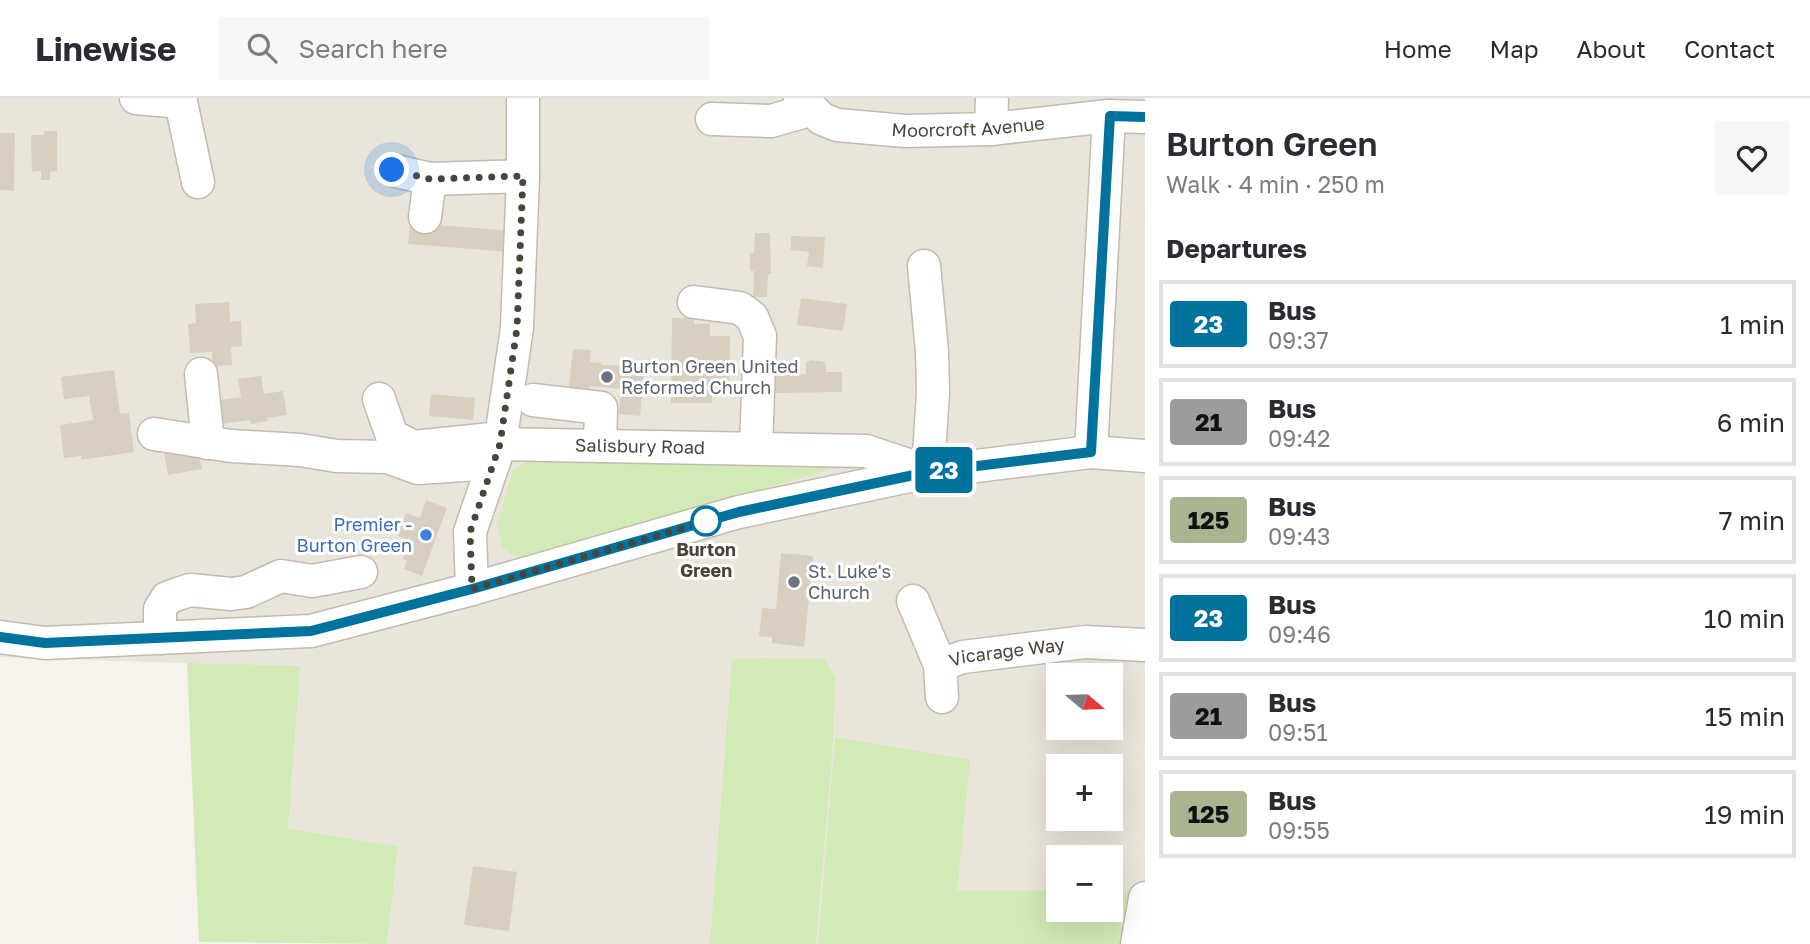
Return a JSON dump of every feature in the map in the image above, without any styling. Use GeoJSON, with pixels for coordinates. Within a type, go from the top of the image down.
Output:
{"type":"FeatureCollection","features":[{"type":"Feature","properties":{"kind":"street"},"geometry":{"type":"LineString","coordinates":[[136,98],[182,100],[198,182]]}},
{"type":"Feature","properties":{"kind":"street"},"geometry":{"type":"LineString","coordinates":[[472,589],[470,532],[498,448],[517,328],[523,98]]}},
{"type":"Feature","properties":{"kind":"street"},"geometry":{"type":"LineString","coordinates":[[712,119],[771,121],[789,118],[805,104]]}},
{"type":"Feature","properties":{"kind":"street","name":"Moorcroft Avenue"},"geometry":{"type":"LineString","coordinates":[[805,104],[822,120],[837,125],[905,131],[992,113],[1145,117]]}},
{"type":"Feature","properties":{"kind":"street"},"geometry":{"type":"LineString","coordinates":[[1091,452],[1110,116]]}},
{"type":"Feature","properties":{"kind":"street"},"geometry":{"type":"LineString","coordinates":[[392,170],[430,179],[523,176]]}},
{"type":"Feature","properties":{"kind":"street"},"geometry":{"type":"LineString","coordinates":[[425,216],[430,179]]}},
{"type":"Feature","properties":{"kind":"street"},"geometry":{"type":"LineString","coordinates":[[924,266],[933,392],[928,472]]}},
{"type":"Feature","properties":{"kind":"street"},"geometry":{"type":"LineString","coordinates":[[694,302],[740,308],[752,317],[761,336],[757,448]]}},
{"type":"Feature","properties":{"kind":"street"},"geometry":{"type":"LineString","coordinates":[[201,374],[208,443]]}},
{"type":"Feature","properties":{"kind":"street"},"geometry":{"type":"LineString","coordinates":[[379,399],[392,436],[414,447],[498,448]]}},
{"type":"Feature","properties":{"kind":"street"},"geometry":{"type":"LineString","coordinates":[[533,400],[601,408],[600,446]]}},
{"type":"Feature","properties":{"kind":"street"},"geometry":{"type":"LineString","coordinates":[[154,434],[208,443],[300,450],[337,456],[388,457],[418,468],[498,448]]}},
{"type":"Feature","properties":{"kind":"street","name":"Salisbury Road"},"geometry":{"type":"LineString","coordinates":[[498,448],[600,446],[866,451],[928,472]]}},
{"type":"Feature","properties":{"kind":"street","name":"Salisbury Road"},"geometry":{"type":"LineString","coordinates":[[0,637],[45,643],[311,631],[472,589],[739,512],[928,472],[1091,452],[1145,456]]}},
{"type":"Feature","properties":{"kind":"street"},"geometry":{"type":"LineString","coordinates":[[160,638],[160,609],[167,598],[190,590],[232,594],[246,592],[281,576],[312,581],[361,572]]}},
{"type":"Feature","properties":{"kind":"street","name":"Vicarage Way"},"geometry":{"type":"LineString","coordinates":[[913,601],[940,665],[963,657],[1085,642],[1145,645]]}},
{"type":"Feature","properties":{"kind":"street"},"geometry":{"type":"LineString","coordinates":[[940,665],[943,697]]}},
{"type":"Feature","properties":{"kind":"street"},"geometry":{"type":"LineString","coordinates":[[1140,937],[1145,898]]}},
{"type":"Feature","properties":{"kind":"shaded area"},"geometry":{"type":"Polygon","coordinates":[[[0,98],[1145,98],[1145,944],[1120,944],[1129,892],[1123,892],[1123,845],[1046,845],[1046,891],[956,891],[835,737],[818,944],[387,944],[398,846],[288,830],[299,667],[0,657],[0,98]]]}},
{"type":"Feature","properties":{"kind":"green space","name":"Burton Green"},"geometry":{"type":"Polygon","coordinates":[[[536,457],[865,459],[524,560],[503,549],[497,525],[513,470],[536,457]]]}},
{"type":"Feature","properties":{"kind":"green space"},"geometry":{"type":"Polygon","coordinates":[[[825,659],[835,678],[832,754],[816,944],[710,944],[732,660],[825,659]]]}},
{"type":"Feature","properties":{"kind":"green space"},"geometry":{"type":"Polygon","coordinates":[[[187,663],[300,666],[288,829],[398,846],[387,944],[199,942],[187,663]]]}},
{"type":"Feature","properties":{"kind":"green space"},"geometry":{"type":"Polygon","coordinates":[[[835,737],[970,760],[957,891],[1046,891],[1046,922],[1123,922],[1123,891],[1129,891],[1120,944],[818,944],[835,737]]]}},
{"type":"Feature","properties":{"kind":"building"},"geometry":{"type":"Polygon","coordinates":[[[44,131],[57,131],[57,171],[50,172],[50,180],[41,180],[41,171],[32,172],[31,135],[44,135],[44,131]]]}},
{"type":"Feature","properties":{"kind":"building"},"geometry":{"type":"Polygon","coordinates":[[[0,133],[15,133],[14,191],[0,190],[0,133]]]}},
{"type":"Feature","properties":{"kind":"building"},"geometry":{"type":"Polygon","coordinates":[[[410,223],[512,231],[511,252],[408,244],[410,223]]]}},
{"type":"Feature","properties":{"kind":"building"},"geometry":{"type":"Polygon","coordinates":[[[755,233],[770,233],[771,274],[768,274],[767,297],[753,297],[754,271],[750,271],[750,253],[754,253],[755,233]]]}},
{"type":"Feature","properties":{"kind":"building"},"geometry":{"type":"Polygon","coordinates":[[[791,236],[825,237],[823,268],[807,266],[809,252],[791,250],[791,236]]]}},
{"type":"Feature","properties":{"kind":"building"},"geometry":{"type":"Polygon","coordinates":[[[801,298],[847,304],[843,331],[797,325],[801,298]]]}},
{"type":"Feature","properties":{"kind":"building"},"geometry":{"type":"Polygon","coordinates":[[[229,302],[230,322],[241,321],[242,346],[231,347],[232,365],[213,366],[212,352],[190,353],[188,324],[196,323],[195,304],[229,302]]]}},
{"type":"Feature","properties":{"kind":"building"},"geometry":{"type":"Polygon","coordinates":[[[672,318],[694,318],[694,324],[710,324],[710,336],[730,336],[729,392],[712,392],[712,403],[671,403],[672,318]]]}},
{"type":"Feature","properties":{"kind":"building","name":"Burton Green United Reformed Church"},"geometry":{"type":"Polygon","coordinates":[[[573,349],[591,350],[590,362],[602,363],[601,365],[645,366],[640,416],[619,414],[621,389],[590,386],[589,395],[568,394],[573,349]]]}},
{"type":"Feature","properties":{"kind":"building"},"geometry":{"type":"Polygon","coordinates":[[[806,362],[825,362],[826,372],[842,372],[842,392],[774,393],[774,375],[806,374],[806,362]]]}},
{"type":"Feature","properties":{"kind":"building"},"geometry":{"type":"Polygon","coordinates":[[[114,370],[120,414],[129,413],[134,452],[81,460],[81,456],[64,458],[60,425],[93,420],[89,396],[64,399],[61,377],[114,370]]]}},
{"type":"Feature","properties":{"kind":"building"},"geometry":{"type":"Polygon","coordinates":[[[261,376],[264,394],[283,391],[287,415],[251,424],[250,420],[222,424],[219,400],[241,397],[238,379],[261,376]]]}},
{"type":"Feature","properties":{"kind":"building"},"geometry":{"type":"Polygon","coordinates":[[[431,394],[475,398],[473,420],[429,416],[431,394]]]}},
{"type":"Feature","properties":{"kind":"building"},"geometry":{"type":"Polygon","coordinates":[[[198,448],[202,469],[168,475],[164,453],[198,448]]]}},
{"type":"Feature","properties":{"kind":"building"},"geometry":{"type":"Polygon","coordinates":[[[426,500],[447,508],[422,576],[404,569],[407,561],[403,559],[405,553],[399,551],[404,538],[398,536],[406,513],[420,518],[426,500]]]}},
{"type":"Feature","properties":{"kind":"building","name":"St. Luke's Church"},"geometry":{"type":"Polygon","coordinates":[[[781,553],[813,556],[804,647],[772,643],[772,637],[759,636],[762,608],[776,609],[781,553]]]}},
{"type":"Feature","properties":{"kind":"building"},"geometry":{"type":"Polygon","coordinates":[[[473,866],[517,872],[509,931],[464,925],[473,866]]]}},
{"type":"Feature","properties":{"kind":"bus line","name":"23"},"geometry":{"type":"LineString","coordinates":[[0,637],[45,643],[311,631],[472,589],[739,512],[928,472],[1091,452],[1110,116],[1145,117]]}},
{"type":"Feature","properties":{"kind":"place","name":"Burton Green United Reformed Church"},"geometry":{"type":"Point","coordinates":[607,377]}},
{"type":"Feature","properties":{"kind":"place","name":"Burton Green"},"geometry":{"type":"Point","coordinates":[706,521]}},
{"type":"Feature","properties":{"kind":"place","name":"Premier - Burton Green"},"geometry":{"type":"Point","coordinates":[426,535]}},
{"type":"Feature","properties":{"kind":"place","name":"St. Luke's Church"},"geometry":{"type":"Point","coordinates":[794,582]}},
{"type":"Feature","properties":{"kind":"route"},"geometry":{"type":"LineString","coordinates":[[392,170],[430,179],[523,176],[517,328],[500,444],[470,532],[472,589],[712,520],[706,521]]}}]}
